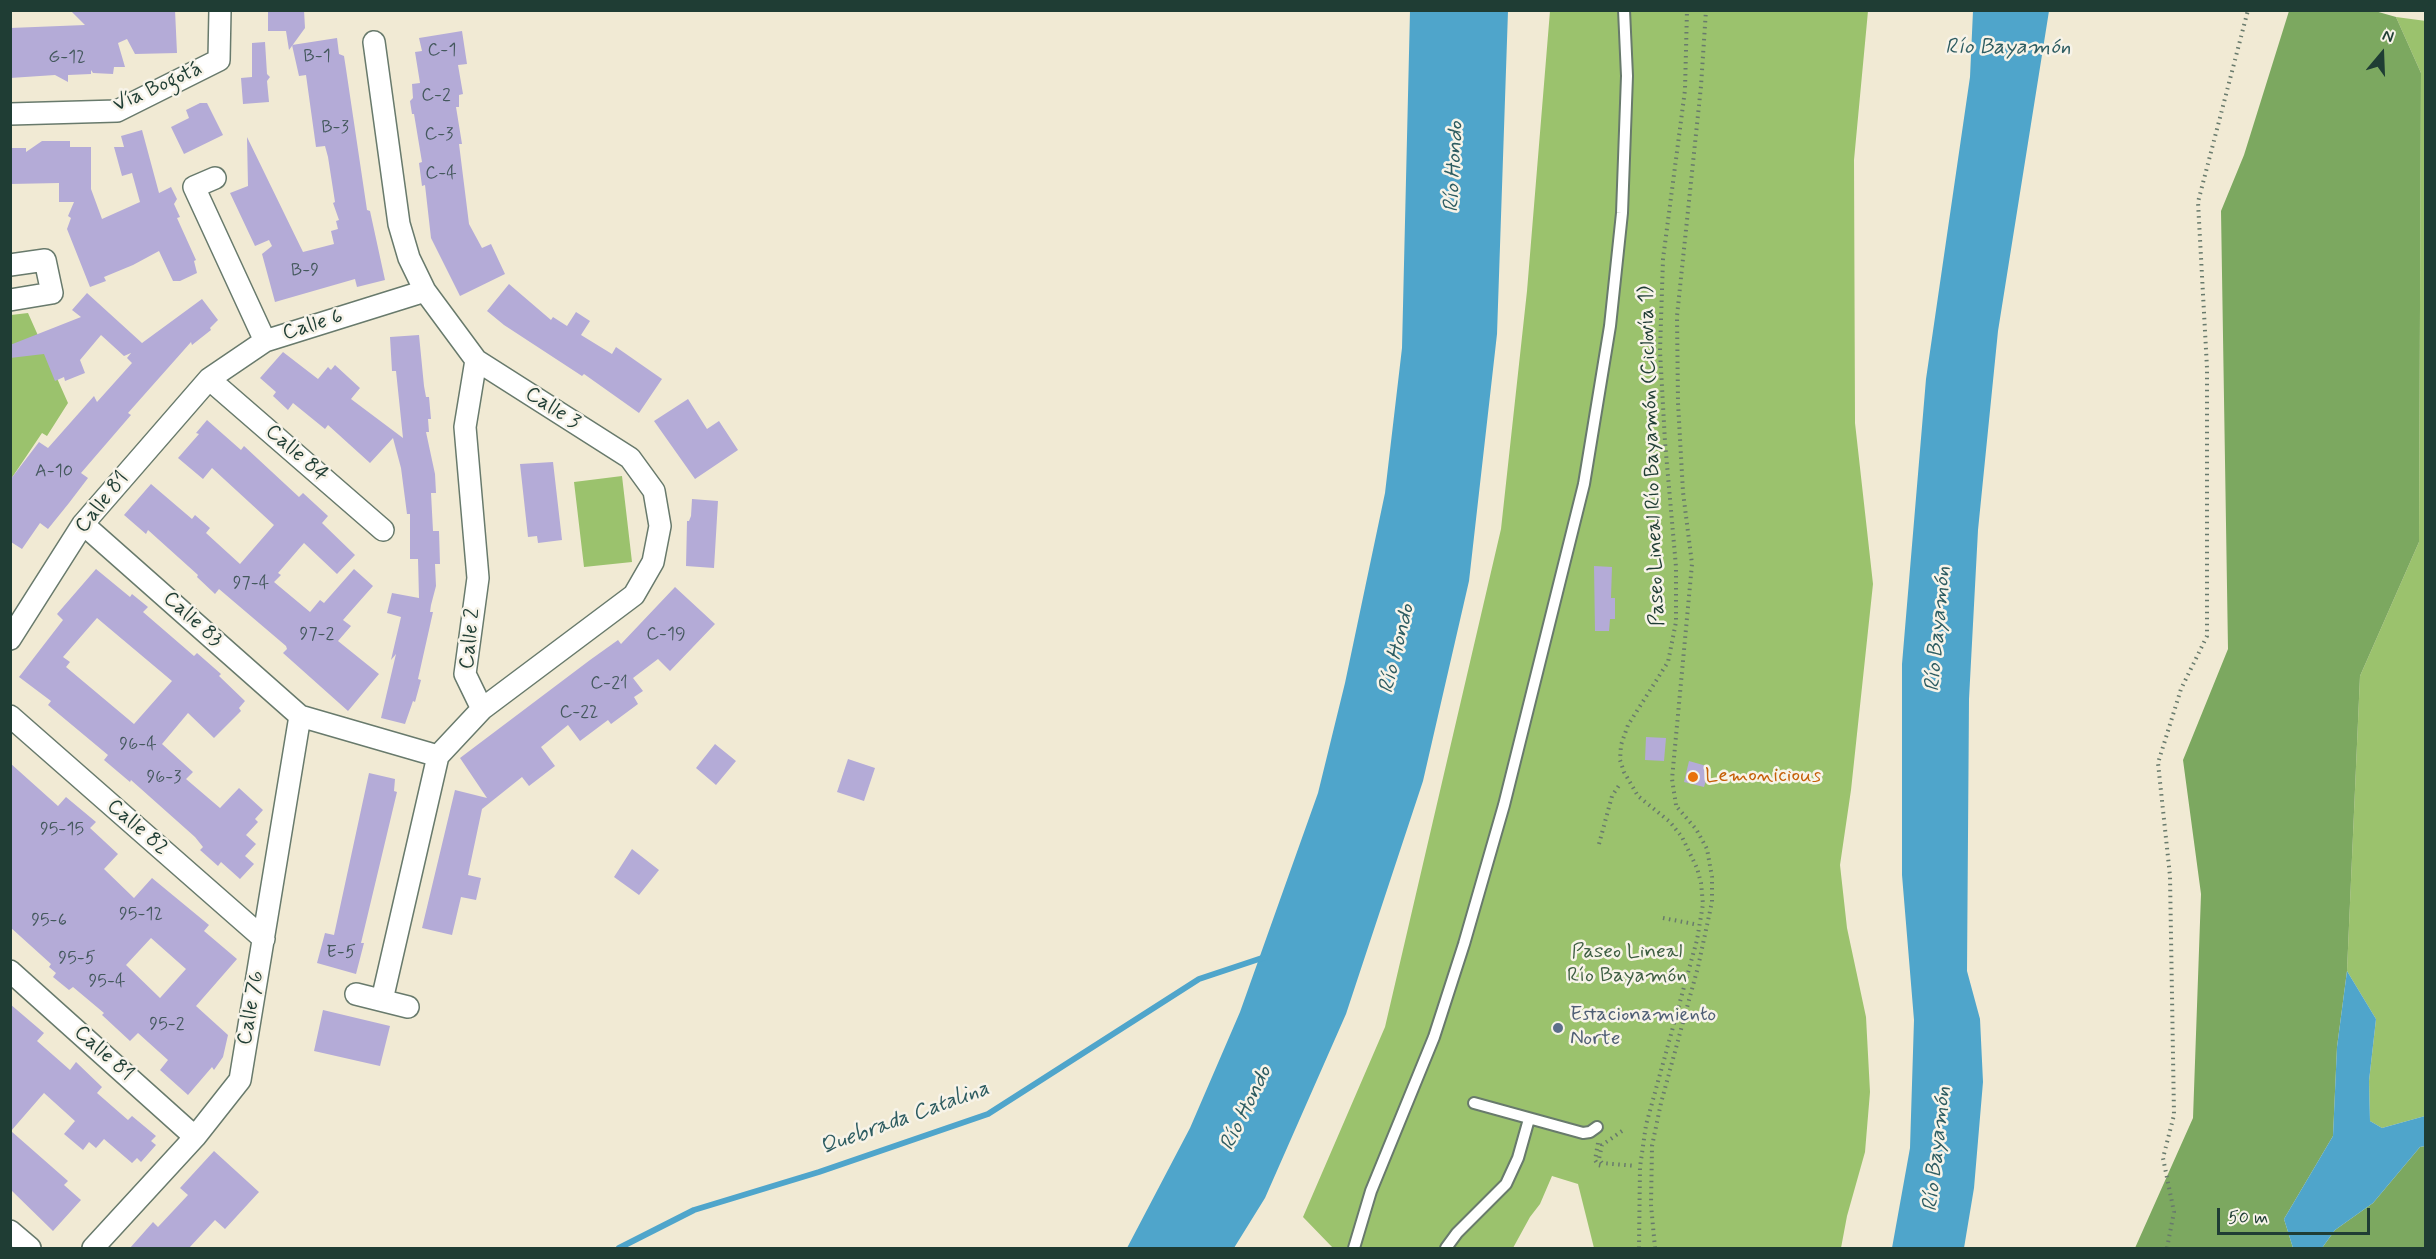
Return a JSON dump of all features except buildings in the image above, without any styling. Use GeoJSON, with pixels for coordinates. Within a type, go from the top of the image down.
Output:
{"type":"FeatureCollection","features":[{"type":"Feature","properties":{"kind":"street","name":"Vía Bogotá"},"geometry":{"type":"LineString","coordinates":[[10,114],[117,111],[219,60],[220,10]]}},
{"type":"Feature","properties":{"kind":"street","name":"Calle 3"},"geometry":{"type":"LineString","coordinates":[[374,42],[399,224],[409,258],[425,291],[476,360],[630,458],[654,491],[660,526],[653,562],[634,596],[482,709]]}},
{"type":"Feature","properties":{"kind":"street"},"geometry":{"type":"LineString","coordinates":[[215,178],[194,187],[265,341]]}},
{"type":"Feature","properties":{"kind":"street"},"geometry":{"type":"LineString","coordinates":[[10,265],[45,260],[52,293],[10,300]]}},
{"type":"Feature","properties":{"kind":"street","name":"Calle 6"},"geometry":{"type":"LineString","coordinates":[[209,379],[265,341],[425,291]]}},
{"type":"Feature","properties":{"kind":"street","name":"Calle 2"},"geometry":{"type":"LineString","coordinates":[[476,360],[465,427],[478,578],[465,674],[482,709]]}},
{"type":"Feature","properties":{"kind":"street","name":"Calle 81"},"geometry":{"type":"LineString","coordinates":[[10,639],[83,524],[209,379]]}},
{"type":"Feature","properties":{"kind":"street","name":"Calle 84"},"geometry":{"type":"LineString","coordinates":[[209,379],[383,530]]}},
{"type":"Feature","properties":{"kind":"street","name":"Calle 83"},"geometry":{"type":"LineString","coordinates":[[83,524],[300,716]]}},
{"type":"Feature","properties":{"kind":"street"},"geometry":{"type":"LineString","coordinates":[[382,1000],[438,756],[482,709]]}},
{"type":"Feature","properties":{"kind":"street","name":"Calle 82"},"geometry":{"type":"LineString","coordinates":[[10,716],[264,939]]}},
{"type":"Feature","properties":{"kind":"street"},"geometry":{"type":"LineString","coordinates":[[300,716],[438,756]]}},
{"type":"Feature","properties":{"kind":"street","name":"Calle 76"},"geometry":{"type":"LineString","coordinates":[[93,1248],[195,1137],[240,1080],[300,716]]}},
{"type":"Feature","properties":{"kind":"street","name":"Calle 81"},"geometry":{"type":"LineString","coordinates":[[10,971],[195,1137]]}},
{"type":"Feature","properties":{"kind":"street"},"geometry":{"type":"LineString","coordinates":[[356,994],[408,1007]]}},
{"type":"Feature","properties":{"kind":"street"},"geometry":{"type":"LineString","coordinates":[[10,1231],[30,1248]]}},
{"type":"Feature","properties":{"kind":"lane"},"geometry":{"type":"LineString","coordinates":[[1354,1248],[1371,1191],[1434,1037],[1464,944],[1504,806],[1584,484],[1609,336],[1622,213],[1627,76],[1624,10]]}},
{"type":"Feature","properties":{"kind":"lane"},"geometry":{"type":"LineString","coordinates":[[1474,1103],[1583,1132],[1590,1132],[1597,1127]]}},
{"type":"Feature","properties":{"kind":"lane"},"geometry":{"type":"LineString","coordinates":[[1446,1248],[1457,1233],[1506,1184],[1518,1158],[1529,1119]]}},
{"type":"Feature","properties":{"kind":"path","name":"Paseo Lineal Río Bayamón (Ciclovía 1)"},"geometry":{"type":"LineString","coordinates":[[1639,1248],[1638,1167],[1648,1117],[1697,940],[1702,904],[1699,875],[1682,837],[1670,822],[1638,796],[1621,767],[1620,754],[1628,725],[1668,662],[1676,622],[1676,567],[1668,484],[1660,351],[1663,259],[1685,90],[1687,10]]}},
{"type":"Feature","properties":{"kind":"path"},"geometry":{"type":"LineString","coordinates":[[1655,1248],[1651,1205],[1652,1146],[1661,1103],[1698,967],[1712,902],[1712,877],[1707,849],[1696,829],[1676,806],[1672,779],[1692,564],[1683,492],[1678,414],[1677,316],[1701,86],[1706,10]]}},
{"type":"Feature","properties":{"kind":"path"},"geometry":{"type":"LineString","coordinates":[[2167,1248],[2174,1212],[2163,1158],[2174,1115],[2170,876],[2158,763],[2181,689],[2206,636],[2207,368],[2198,202],[2248,10]]}},
{"type":"Feature","properties":{"kind":"path"},"geometry":{"type":"LineString","coordinates":[[1599,844],[1612,796],[1620,784]]}},
{"type":"Feature","properties":{"kind":"path"},"geometry":{"type":"LineString","coordinates":[[1663,918],[1694,924]]}},
{"type":"Feature","properties":{"kind":"path"},"geometry":{"type":"LineString","coordinates":[[1622,1131],[1602,1145],[1599,1159],[1602,1163],[1638,1167]]}},
{"type":"Feature","properties":{"kind":"path"},"geometry":{"type":"LineString","coordinates":[[1599,1142],[1595,1160],[1598,1165],[1638,1167]]}},
{"type":"Feature","properties":{"kind":"green space","name":"Paseo Lineal Río Bayamón"},"geometry":{"type":"Polygon","coordinates":[[[1550,11],[1868,11],[1854,160],[1855,423],[1873,584],[1851,790],[1840,865],[1847,928],[1866,1017],[1870,1092],[1865,1152],[1847,1216],[1841,1248],[1594,1248],[1578,1184],[1552,1176],[1540,1204],[1513,1248],[1333,1248],[1303,1217],[1385,1027],[1501,529],[1527,291],[1550,11]]]}},
{"type":"Feature","properties":{"kind":"green space"},"geometry":{"type":"Polygon","coordinates":[[[2289,11],[2375,11],[2396,17],[2421,73],[2419,542],[2360,676],[2347,971],[2337,1047],[2333,1136],[2284,1219],[2293,1248],[2135,1248],[2193,1118],[2201,894],[2183,760],[2228,649],[2221,211],[2244,155],[2289,11]]]}},
{"type":"Feature","properties":{"kind":"green space"},"geometry":{"type":"Polygon","coordinates":[[[2396,17],[2426,21],[2425,1116],[2382,1128],[2370,1121],[2369,1081],[2376,1019],[2347,971],[2360,676],[2419,542],[2421,73],[2396,17]]]}},
{"type":"Feature","properties":{"kind":"green space"},"geometry":{"type":"Polygon","coordinates":[[[28,313],[68,403],[47,436],[42,433],[11,479],[11,315],[28,313]]]}},
{"type":"Feature","properties":{"kind":"green space"},"geometry":{"type":"Polygon","coordinates":[[[622,476],[632,562],[584,567],[574,482],[622,476]]]}},
{"type":"Feature","properties":{"kind":"green space"},"geometry":{"type":"Polygon","coordinates":[[[2425,1146],[2425,1248],[2322,1248],[2335,1230],[2373,1203],[2420,1147],[2425,1146]]]}},
{"type":"Feature","properties":{"kind":"water","name":"Río Hondo"},"geometry":{"type":"Polygon","coordinates":[[[1410,11],[1508,11],[1497,334],[1469,581],[1423,781],[1346,1014],[1265,1198],[1234,1248],[1127,1248],[1190,1128],[1240,1012],[1318,793],[1345,683],[1385,493],[1402,348],[1410,11]]]}},
{"type":"Feature","properties":{"kind":"water","name":"Río Bayamón"},"geometry":{"type":"Polygon","coordinates":[[[1973,11],[2049,11],[1998,331],[1978,530],[1969,699],[1967,971],[1980,1019],[1983,1082],[1974,1188],[1964,1248],[1892,1248],[1910,1148],[1914,1020],[1902,875],[1902,664],[1926,379],[1970,77],[1973,11]]]}},
{"type":"Feature","properties":{"kind":"water"},"geometry":{"type":"Polygon","coordinates":[[[2347,971],[2376,1019],[2369,1081],[2370,1121],[2382,1128],[2425,1116],[2425,1146],[2420,1147],[2373,1203],[2335,1230],[2322,1248],[2293,1248],[2284,1219],[2333,1136],[2337,1047],[2347,971]]]}},
{"type":"Feature","properties":{"kind":"waterway","name":"Quebrada Catalina"},"geometry":{"type":"LineString","coordinates":[[619,1248],[694,1210],[819,1172],[988,1114],[1199,979],[1265,957]]}},
{"type":"Feature","properties":{"kind":"place","name":"Lemonicious"},"geometry":{"type":"Point","coordinates":[1693,777]}},
{"type":"Feature","properties":{"kind":"place","name":"Estacionamiento Norte"},"geometry":{"type":"Point","coordinates":[1558,1028]}}]}
